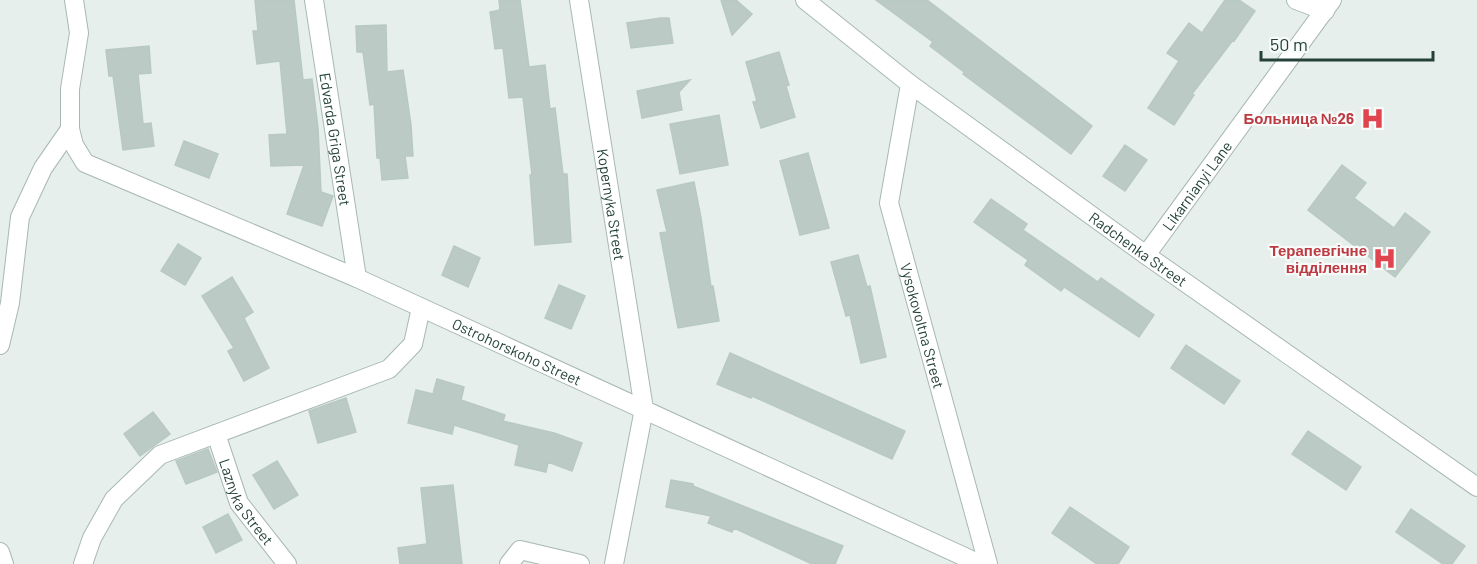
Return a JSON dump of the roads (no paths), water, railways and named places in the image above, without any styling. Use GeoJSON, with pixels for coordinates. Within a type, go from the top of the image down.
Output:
{"type":"FeatureCollection","features":[{"type":"Feature","properties":{"kind":"street"},"geometry":{"type":"LineString","coordinates":[[0,345],[10,303],[20,217],[43,168],[70,129],[70,89],[79,33],[74,0]]}},
{"type":"Feature","properties":{"kind":"street","name":"Edvarda Griga Street"},"geometry":{"type":"LineString","coordinates":[[314,0],[357,278]]}},
{"type":"Feature","properties":{"kind":"street","name":"Kopernyka Street"},"geometry":{"type":"LineString","coordinates":[[579,0],[644,409],[615,564]]}},
{"type":"Feature","properties":{"kind":"street","name":"Radchenka Street"},"geometry":{"type":"LineString","coordinates":[[806,0],[910,84],[1146,255],[1477,488]]}},
{"type":"Feature","properties":{"kind":"street"},"geometry":{"type":"LineString","coordinates":[[1296,0],[1329,5]]}},
{"type":"Feature","properties":{"kind":"street","name":"Likarnianyi Lane"},"geometry":{"type":"LineString","coordinates":[[1146,255],[1329,5]]}},
{"type":"Feature","properties":{"kind":"street","name":"Vysokovoltna Street"},"geometry":{"type":"LineString","coordinates":[[910,84],[889,202],[988,564]]}},
{"type":"Feature","properties":{"kind":"street","name":"Ostrohorskoho Street"},"geometry":{"type":"LineString","coordinates":[[70,129],[74,145],[85,163],[357,278],[981,564]]}},
{"type":"Feature","properties":{"kind":"street"},"geometry":{"type":"LineString","coordinates":[[83,564],[92,538],[114,499],[160,454],[388,369],[413,344],[422,308]]}},
{"type":"Feature","properties":{"kind":"street","name":"Laznyka Street"},"geometry":{"type":"LineString","coordinates":[[216,434],[239,503],[286,564]]}},
{"type":"Feature","properties":{"kind":"street"},"geometry":{"type":"LineString","coordinates":[[509,564],[520,550],[580,564]]}},
{"type":"Feature","properties":{"kind":"street"},"geometry":{"type":"LineString","coordinates":[[0,552],[4,564]]}},
{"type":"Feature","properties":{"kind":"place","name":"Больница №26"},"geometry":{"type":"Point","coordinates":[1372,118]}},
{"type":"Feature","properties":{"kind":"place","name":"Терапевгічне відділення"},"geometry":{"type":"Point","coordinates":[1385,259]}}]}
